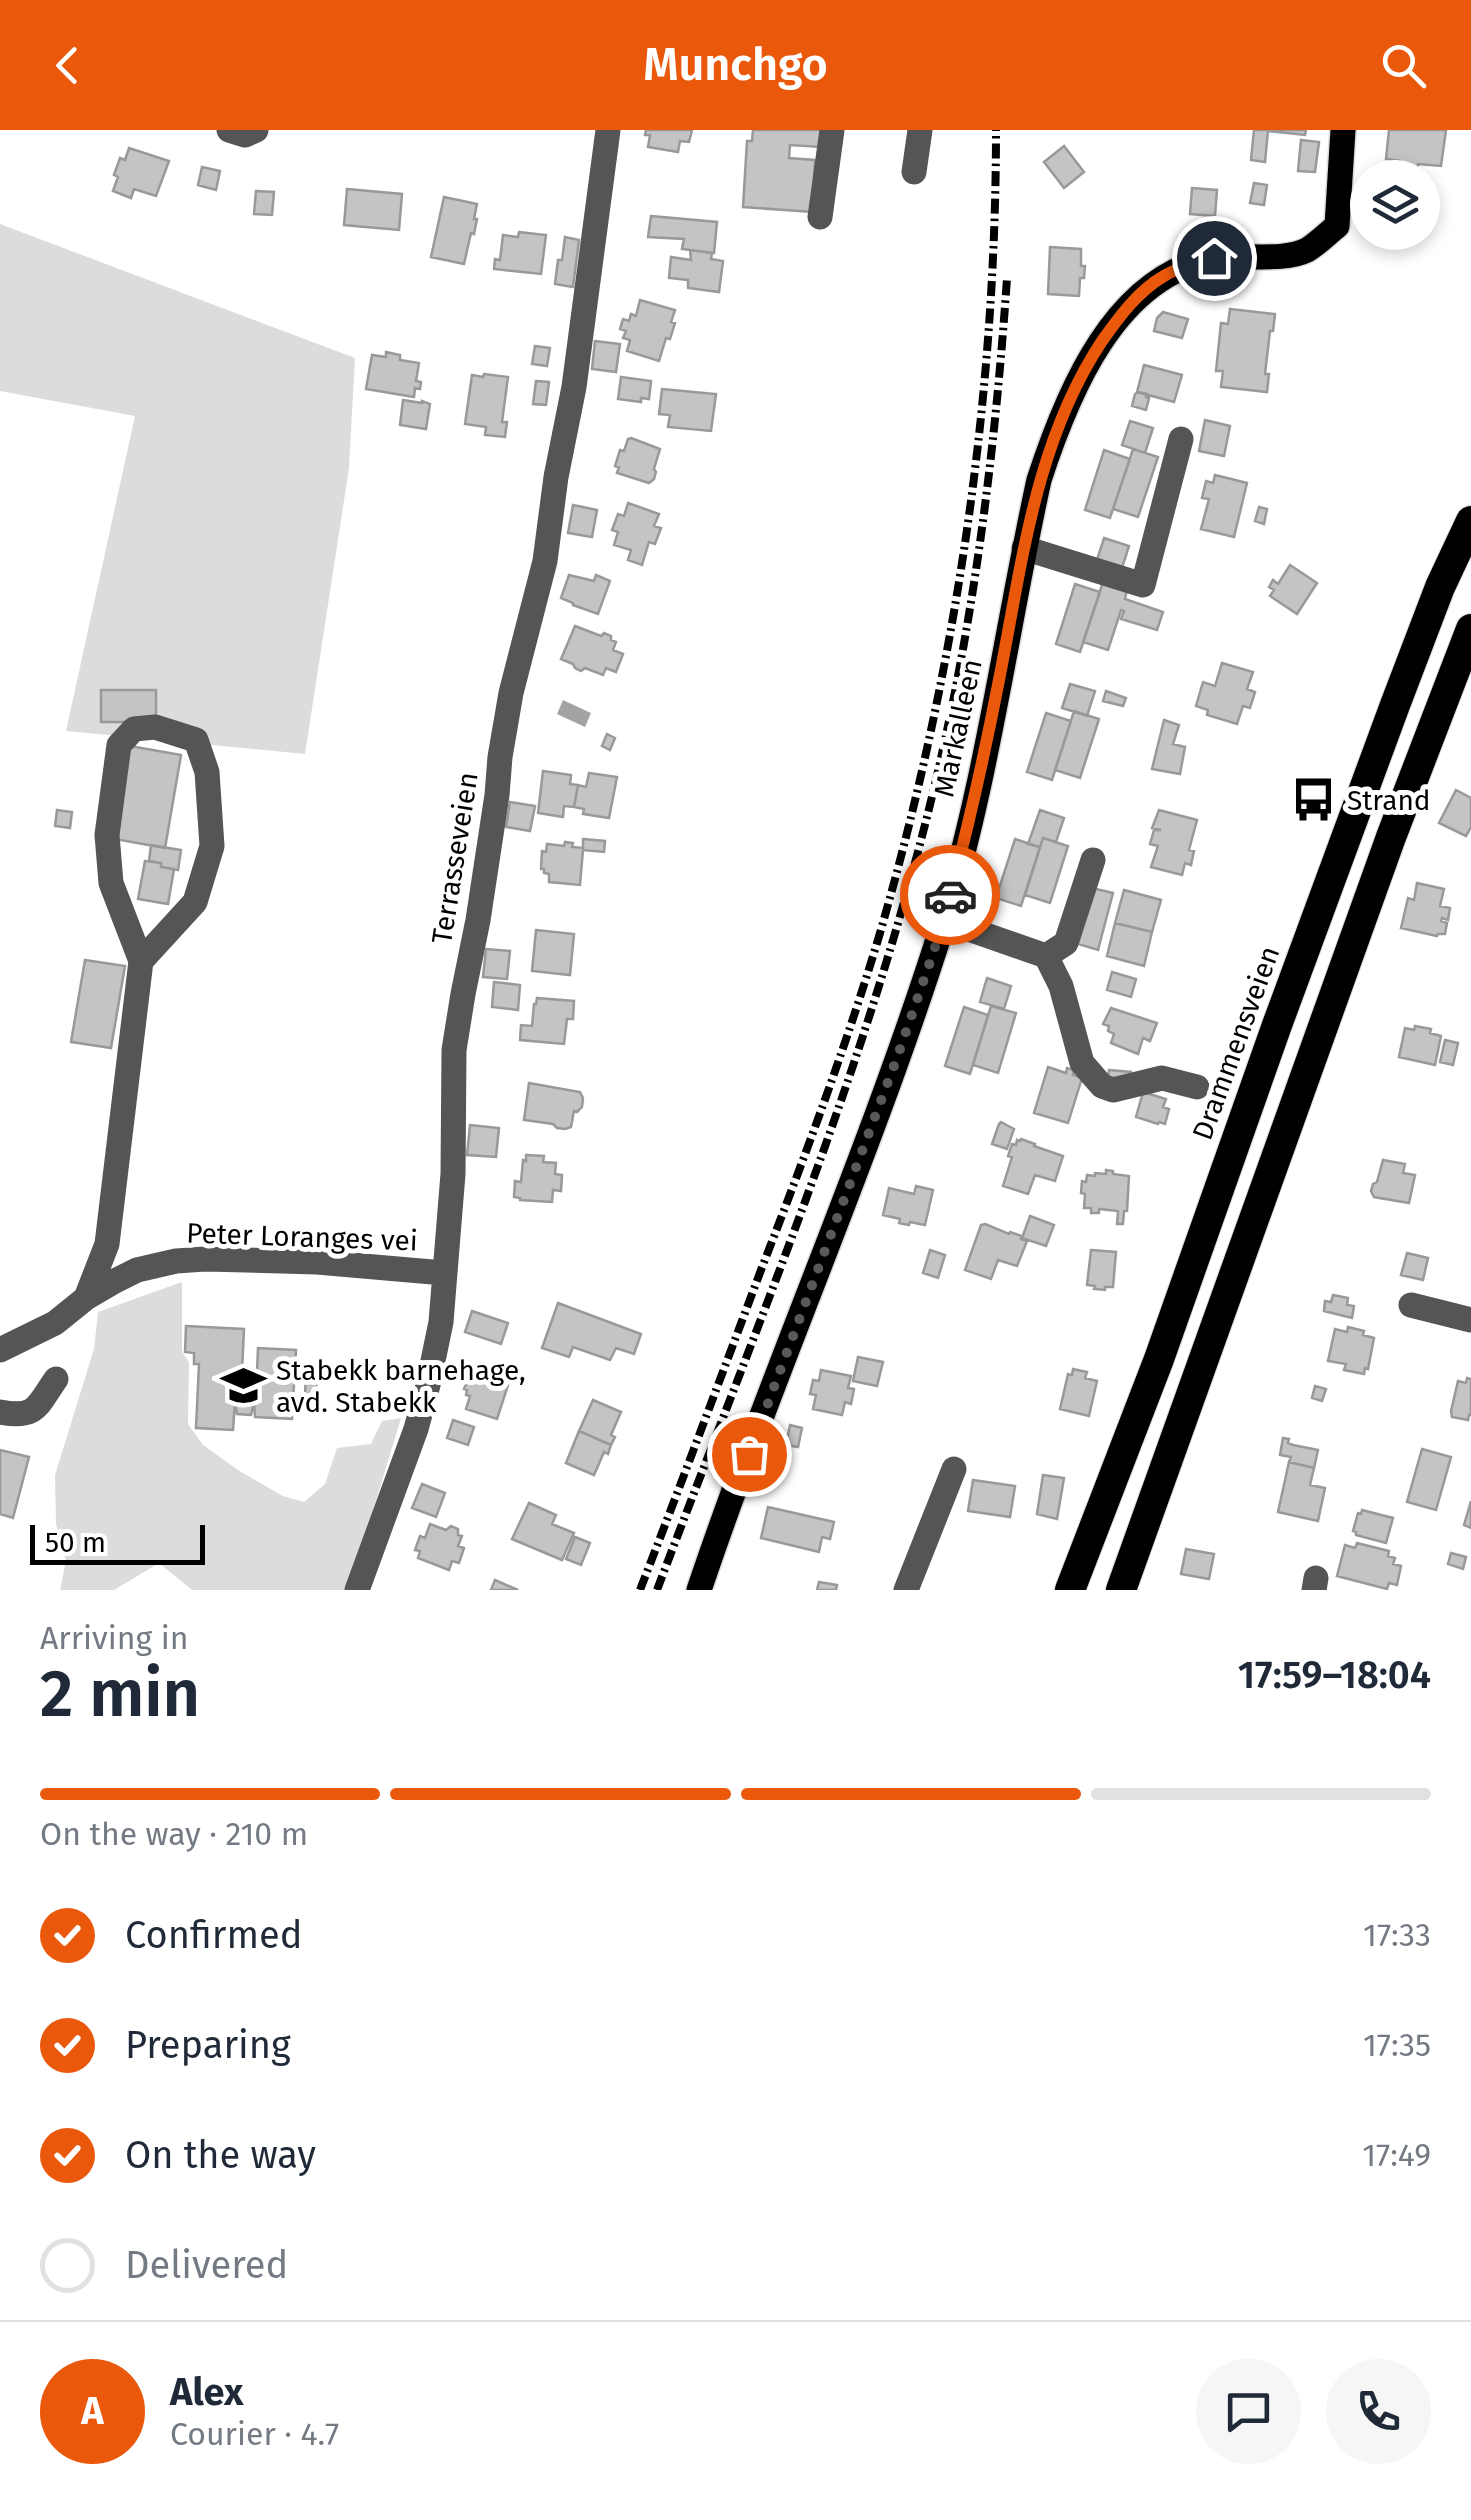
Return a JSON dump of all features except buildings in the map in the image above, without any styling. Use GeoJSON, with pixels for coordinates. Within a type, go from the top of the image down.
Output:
{"type":"FeatureCollection","features":[{"type":"Feature","properties":{"kind":"highway","name":"Drammensveien"},"geometry":{"type":"LineString","coordinates":[[1070,1590],[1159,1359],[1389,721],[1440,586],[1471,521]]}},
{"type":"Feature","properties":{"kind":"highway"},"geometry":{"type":"LineString","coordinates":[[1121,1590],[1391,837],[1471,630]]}},
{"type":"Feature","properties":{"kind":"main road","name":"Markalleen"},"geometry":{"type":"LineString","coordinates":[[699,1590],[942,927],[984,754],[1039,480],[1072,394],[1097,349],[1161,266],[1183,267],[1214,258],[1305,251],[1337,226],[1343,130]]}},
{"type":"Feature","properties":{"kind":"street"},"geometry":{"type":"LineString","coordinates":[[229,130],[245,135],[256,130]]}},
{"type":"Feature","properties":{"kind":"street","name":"Terrasseveien"},"geometry":{"type":"LineString","coordinates":[[357,1590],[407,1456],[441,1322],[453,1174],[454,1050],[478,920],[505,725],[545,561],[574,387],[608,130]]}},
{"type":"Feature","properties":{"kind":"street"},"geometry":{"type":"LineString","coordinates":[[820,217],[832,130]]}},
{"type":"Feature","properties":{"kind":"street"},"geometry":{"type":"LineString","coordinates":[[914,172],[920,130]]}},
{"type":"Feature","properties":{"kind":"street"},"geometry":{"type":"LineString","coordinates":[[1024,548],[1143,585],[1182,439]]}},
{"type":"Feature","properties":{"kind":"street"},"geometry":{"type":"LineString","coordinates":[[86,1298],[107,1244],[140,961],[111,883],[107,835],[118,745],[134,729],[155,726],[196,740],[207,772],[212,846],[195,902],[140,961]]}},
{"type":"Feature","properties":{"kind":"street"},"geometry":{"type":"LineString","coordinates":[[1046,956],[1066,943],[1093,860]]}},
{"type":"Feature","properties":{"kind":"street"},"geometry":{"type":"LineString","coordinates":[[942,927],[960,926],[1046,956],[1061,986],[1082,1063],[1102,1086],[1114,1090],[1162,1078],[1198,1087]]}},
{"type":"Feature","properties":{"kind":"street","name":"Peter Loranges vei"},"geometry":{"type":"LineString","coordinates":[[0,1350],[55,1323],[86,1298],[137,1270],[176,1261],[317,1262],[444,1274]]}},
{"type":"Feature","properties":{"kind":"street"},"geometry":{"type":"LineString","coordinates":[[1411,1305],[1471,1320]]}},
{"type":"Feature","properties":{"kind":"street"},"geometry":{"type":"LineString","coordinates":[[0,1412],[28,1414],[56,1378]]}},
{"type":"Feature","properties":{"kind":"street"},"geometry":{"type":"LineString","coordinates":[[906,1590],[954,1469]]}},
{"type":"Feature","properties":{"kind":"shaded area"},"geometry":{"type":"Polygon","coordinates":[[[0,224],[355,358],[349,468],[305,754],[66,731],[135,416],[0,391],[0,224]]]}},
{"type":"Feature","properties":{"kind":"shaded area"},"geometry":{"type":"Polygon","coordinates":[[[563,700],[591,713],[585,727],[557,714],[563,700]]]}},
{"type":"Feature","properties":{"kind":"shaded area"},"geometry":{"type":"Polygon","coordinates":[[[182,1282],[182,1352],[189,1362],[188,1424],[203,1445],[241,1472],[283,1496],[304,1502],[325,1484],[337,1448],[371,1444],[382,1421],[401,1418],[346,1590],[192,1590],[159,1563],[114,1590],[60,1590],[66,1561],[56,1524],[55,1475],[94,1349],[98,1312],[182,1282]]]}},
{"type":"Feature","properties":{"kind":"railway"},"geometry":{"type":"LineString","coordinates":[[640,1590],[824,1103],[867,976],[907,835],[950,636],[979,435],[994,232],[996,130]]}},
{"type":"Feature","properties":{"kind":"railway"},"geometry":{"type":"LineString","coordinates":[[657,1590],[832,1127],[920,844],[952,704],[977,563],[995,421],[1007,278]]}},
{"type":"Feature","properties":{"kind":"way so far"},"geometry":{"type":"LineString","coordinates":[[749,1454],[898,1055],[950,895]]}},
{"type":"Feature","properties":{"kind":"place","name":"Strand"},"geometry":{"type":"Point","coordinates":[1314,800]}},
{"type":"Feature","properties":{"kind":"place","name":"Stabekk barnehage, avd. Stabekk"},"geometry":{"type":"Point","coordinates":[243,1386]}},
{"type":"Feature","properties":{"kind":"route"},"geometry":{"type":"LineString","coordinates":[[950,895],[988,736],[1039,480],[1072,394],[1097,349],[1138,296],[1165,275],[1214,258]]}}]}
